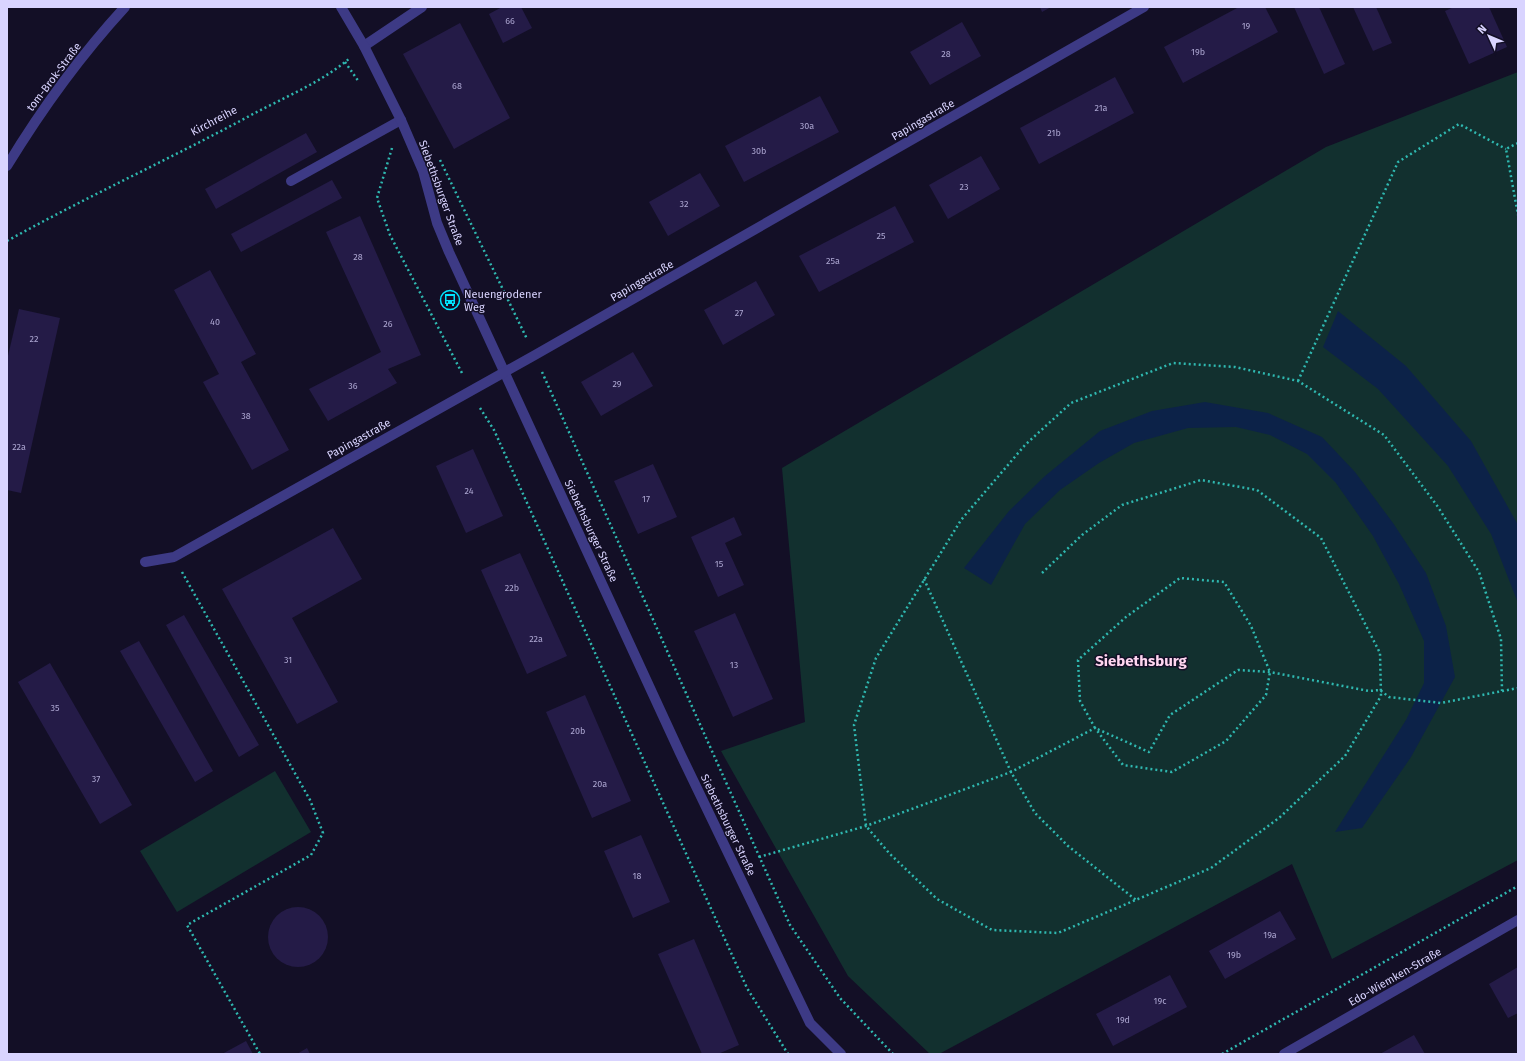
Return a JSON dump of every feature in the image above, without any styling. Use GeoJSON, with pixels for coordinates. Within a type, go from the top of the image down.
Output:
{"type":"FeatureCollection","features":[{"type":"Feature","properties":{"kind":"street","name":"tom-Brok-Straße"},"geometry":{"type":"LineString","coordinates":[[7,166],[23,139],[66,78],[125,7]]}},
{"type":"Feature","properties":{"kind":"street","name":"Siebethsburger Straße"},"geometry":{"type":"LineString","coordinates":[[341,7],[364,46],[401,120],[423,171],[437,223],[449,252],[680,753],[810,1023],[841,1054]]}},
{"type":"Feature","properties":{"kind":"street"},"geometry":{"type":"LineString","coordinates":[[364,46],[422,7]]}},
{"type":"Feature","properties":{"kind":"street","name":"Papingastraße"},"geometry":{"type":"LineString","coordinates":[[145,562],[174,557],[470,390],[536,356],[1144,7]]}},
{"type":"Feature","properties":{"kind":"street"},"geometry":{"type":"LineString","coordinates":[[291,181],[401,120]]}},
{"type":"Feature","properties":{"kind":"street","name":"Edo-Wiemken-Straße"},"geometry":{"type":"LineString","coordinates":[[1284,1054],[1518,920]]}},
{"type":"Feature","properties":{"kind":"path","name":"Kirchreihe"},"geometry":{"type":"LineString","coordinates":[[7,241],[50,217],[202,142],[330,73],[364,46]]}},
{"type":"Feature","properties":{"kind":"path"},"geometry":{"type":"LineString","coordinates":[[345,62],[362,86]]}},
{"type":"Feature","properties":{"kind":"path"},"geometry":{"type":"LineString","coordinates":[[1298,380],[1398,162],[1459,124],[1506,149]]}},
{"type":"Feature","properties":{"kind":"path"},"geometry":{"type":"LineString","coordinates":[[384,130],[392,147],[377,198],[390,234],[470,390],[494,430],[747,988],[788,1054]]}},
{"type":"Feature","properties":{"kind":"path"},"geometry":{"type":"LineString","coordinates":[[1506,149],[1518,143]]}},
{"type":"Feature","properties":{"kind":"path"},"geometry":{"type":"LineString","coordinates":[[1506,149],[1518,215]]}},
{"type":"Feature","properties":{"kind":"path"},"geometry":{"type":"LineString","coordinates":[[438,156],[536,356],[556,405],[790,925],[840,998],[893,1054]]}},
{"type":"Feature","properties":{"kind":"path"},"geometry":{"type":"LineString","coordinates":[[1042,573],[1082,535],[1122,505],[1202,480],[1257,490],[1321,538],[1380,653],[1380,696],[1344,756],[1279,818],[1211,868],[1058,933],[992,930],[937,899],[889,853],[866,826],[854,725],[876,658],[961,520],[1025,445],[1071,404],[1174,363],[1235,367],[1298,380],[1384,434],[1438,507],[1479,572],[1501,639],[1502,691]]}},
{"type":"Feature","properties":{"kind":"path"},"geometry":{"type":"LineString","coordinates":[[174,557],[310,800],[323,832],[311,855],[187,925],[260,1054]]}},
{"type":"Feature","properties":{"kind":"path"},"geometry":{"type":"LineString","coordinates":[[1180,578],[1224,582],[1251,626],[1270,672],[1266,696],[1226,741],[1172,772],[1123,765],[1095,728],[1080,700],[1078,660],[1126,616],[1180,578]]}},
{"type":"Feature","properties":{"kind":"path"},"geometry":{"type":"LineString","coordinates":[[924,579],[1011,772],[1035,813],[1068,846],[1136,900]]}},
{"type":"Feature","properties":{"kind":"path"},"geometry":{"type":"LineString","coordinates":[[1095,728],[1150,752],[1170,715],[1238,670],[1270,672],[1369,691],[1380,690],[1389,697],[1441,703],[1473,698],[1518,688]]}},
{"type":"Feature","properties":{"kind":"path"},"geometry":{"type":"LineString","coordinates":[[759,857],[866,826],[1011,772],[1095,728]]}},
{"type":"Feature","properties":{"kind":"path"},"geometry":{"type":"LineString","coordinates":[[1222,1054],[1518,886]]}},
{"type":"Feature","properties":{"kind":"green space"},"geometry":{"type":"Polygon","coordinates":[[[1518,72],[1518,860],[1332,959],[1292,864],[939,1054],[930,1054],[848,976],[721,751],[805,722],[782,468],[1326,147],[1518,72]]]}},
{"type":"Feature","properties":{"kind":"green space"},"geometry":{"type":"Polygon","coordinates":[[[275,771],[311,832],[177,912],[140,851],[275,771]]]}},
{"type":"Feature","properties":{"kind":"water"},"geometry":{"type":"Polygon","coordinates":[[[1338,311],[1406,366],[1471,441],[1518,525],[1518,603],[1491,534],[1448,466],[1378,389],[1323,347],[1338,311]]]}},
{"type":"Feature","properties":{"kind":"water"},"geometry":{"type":"Polygon","coordinates":[[[1205,402],[1268,413],[1322,437],[1355,472],[1393,523],[1426,573],[1446,626],[1455,677],[1411,757],[1362,828],[1335,832],[1406,720],[1424,683],[1424,641],[1399,584],[1373,536],[1336,483],[1307,454],[1270,435],[1236,427],[1188,428],[1134,443],[1099,463],[1060,490],[1025,524],[991,585],[964,568],[1009,511],[1045,476],[1100,431],[1152,411],[1205,402]]]}},
{"type":"Feature","properties":{"kind":"building"},"geometry":{"type":"Polygon","coordinates":[[[502,7],[521,7],[532,28],[503,43],[489,14],[502,7]]]}},
{"type":"Feature","properties":{"kind":"building"},"geometry":{"type":"Polygon","coordinates":[[[1040,7],[1051,7],[1042,12],[1040,7]]]}},
{"type":"Feature","properties":{"kind":"building"},"geometry":{"type":"Polygon","coordinates":[[[1239,7],[1265,7],[1278,32],[1183,83],[1164,47],[1239,7]]]}},
{"type":"Feature","properties":{"kind":"building"},"geometry":{"type":"Polygon","coordinates":[[[1294,7],[1319,7],[1345,64],[1324,74],[1294,7]]]}},
{"type":"Feature","properties":{"kind":"building"},"geometry":{"type":"Polygon","coordinates":[[[1353,7],[1376,7],[1392,43],[1373,51],[1353,7]]]}},
{"type":"Feature","properties":{"kind":"building"},"geometry":{"type":"Polygon","coordinates":[[[1454,7],[1489,7],[1507,47],[1469,64],[1445,11],[1454,7]]]}},
{"type":"Feature","properties":{"kind":"building"},"geometry":{"type":"Polygon","coordinates":[[[962,22],[981,56],[930,85],[910,52],[962,22]]]}},
{"type":"Feature","properties":{"kind":"building"},"geometry":{"type":"Polygon","coordinates":[[[460,23],[510,118],[454,149],[403,54],[460,23]]]}},
{"type":"Feature","properties":{"kind":"building"},"geometry":{"type":"Polygon","coordinates":[[[1115,77],[1134,113],[1039,164],[1020,128],[1115,77]]]}},
{"type":"Feature","properties":{"kind":"building"},"geometry":{"type":"Polygon","coordinates":[[[820,96],[839,132],[744,182],[725,146],[820,96]]]}},
{"type":"Feature","properties":{"kind":"building"},"geometry":{"type":"Polygon","coordinates":[[[306,133],[317,152],[216,209],[205,189],[306,133]]]}},
{"type":"Feature","properties":{"kind":"building"},"geometry":{"type":"Polygon","coordinates":[[[981,156],[1000,189],[948,219],[929,185],[981,156]]]}},
{"type":"Feature","properties":{"kind":"building"},"geometry":{"type":"Polygon","coordinates":[[[700,173],[720,206],[668,236],[649,202],[700,173]]]}},
{"type":"Feature","properties":{"kind":"building"},"geometry":{"type":"Polygon","coordinates":[[[332,180],[342,198],[241,252],[231,234],[332,180]]]}},
{"type":"Feature","properties":{"kind":"building"},"geometry":{"type":"Polygon","coordinates":[[[895,206],[914,242],[819,292],[799,256],[895,206]]]}},
{"type":"Feature","properties":{"kind":"building"},"geometry":{"type":"Polygon","coordinates":[[[360,216],[421,355],[388,369],[397,383],[328,421],[309,389],[381,352],[326,232],[360,216]]]}},
{"type":"Feature","properties":{"kind":"building"},"geometry":{"type":"Polygon","coordinates":[[[210,270],[256,354],[241,362],[289,450],[252,470],[203,382],[219,374],[174,290],[210,270]]]}},
{"type":"Feature","properties":{"kind":"building"},"geometry":{"type":"Polygon","coordinates":[[[756,281],[775,315],[723,345],[704,310],[756,281]]]}},
{"type":"Feature","properties":{"kind":"building"},"geometry":{"type":"Polygon","coordinates":[[[19,309],[60,318],[21,493],[7,490],[7,360],[19,309]]]}},
{"type":"Feature","properties":{"kind":"building"},"geometry":{"type":"Polygon","coordinates":[[[633,352],[653,386],[601,416],[581,382],[633,352]]]}},
{"type":"Feature","properties":{"kind":"building"},"geometry":{"type":"Polygon","coordinates":[[[473,449],[503,516],[466,533],[436,466],[473,449]]]}},
{"type":"Feature","properties":{"kind":"building"},"geometry":{"type":"Polygon","coordinates":[[[653,464],[677,517],[638,534],[614,481],[653,464]]]}},
{"type":"Feature","properties":{"kind":"building"},"geometry":{"type":"Polygon","coordinates":[[[734,517],[742,535],[725,543],[744,585],[718,597],[691,537],[734,517]]]}},
{"type":"Feature","properties":{"kind":"building"},"geometry":{"type":"Polygon","coordinates":[[[333,528],[362,579],[292,618],[338,702],[297,724],[222,589],[333,528]]]}},
{"type":"Feature","properties":{"kind":"building"},"geometry":{"type":"Polygon","coordinates":[[[520,553],[567,656],[527,674],[481,570],[520,553]]]}},
{"type":"Feature","properties":{"kind":"building"},"geometry":{"type":"Polygon","coordinates":[[[735,613],[773,699],[733,717],[694,631],[735,613]]]}},
{"type":"Feature","properties":{"kind":"building"},"geometry":{"type":"Polygon","coordinates":[[[184,615],[259,745],[239,757],[166,625],[184,615]]]}},
{"type":"Feature","properties":{"kind":"building"},"geometry":{"type":"Polygon","coordinates":[[[139,641],[213,771],[195,782],[120,651],[139,641]]]}},
{"type":"Feature","properties":{"kind":"building"},"geometry":{"type":"Polygon","coordinates":[[[50,663],[132,805],[100,824],[18,682],[50,663]]]}},
{"type":"Feature","properties":{"kind":"building"},"geometry":{"type":"Polygon","coordinates":[[[585,695],[631,801],[592,818],[546,712],[585,695]]]}},
{"type":"Feature","properties":{"kind":"building"},"geometry":{"type":"Polygon","coordinates":[[[641,835],[670,902],[633,918],[604,851],[641,835]]]}},
{"type":"Feature","properties":{"kind":"building"},"geometry":{"type":"Polygon","coordinates":[[[298,907],[315,912],[323,920],[328,937],[323,954],[315,962],[298,967],[281,962],[273,954],[268,937],[273,920],[281,912],[298,907]]]}},
{"type":"Feature","properties":{"kind":"building"},"geometry":{"type":"Polygon","coordinates":[[[1280,911],[1296,939],[1225,979],[1209,951],[1280,911]]]}},
{"type":"Feature","properties":{"kind":"building"},"geometry":{"type":"Polygon","coordinates":[[[694,939],[739,1045],[718,1054],[702,1054],[658,954],[694,939]]]}},
{"type":"Feature","properties":{"kind":"building"},"geometry":{"type":"Polygon","coordinates":[[[1518,967],[1518,1013],[1508,1018],[1489,984],[1518,967]]]}},
{"type":"Feature","properties":{"kind":"building"},"geometry":{"type":"Polygon","coordinates":[[[1170,975],[1187,1007],[1113,1046],[1096,1014],[1170,975]]]}},
{"type":"Feature","properties":{"kind":"building"},"geometry":{"type":"Polygon","coordinates":[[[1414,1035],[1425,1054],[1380,1054],[1414,1035]]]}},
{"type":"Feature","properties":{"kind":"building"},"geometry":{"type":"Polygon","coordinates":[[[246,1041],[253,1054],[222,1054],[246,1041]]]}},
{"type":"Feature","properties":{"kind":"building"},"geometry":{"type":"Polygon","coordinates":[[[307,1048],[310,1054],[297,1054],[307,1048]]]}},
{"type":"Feature","properties":{"kind":"place","name":"Neuengrodener Weg"},"geometry":{"type":"Point","coordinates":[450,300]}},
{"type":"Feature","properties":{"kind":"district","name":"Siebethsburg"},"geometry":{"type":"Point","coordinates":[1141,661]}}]}
